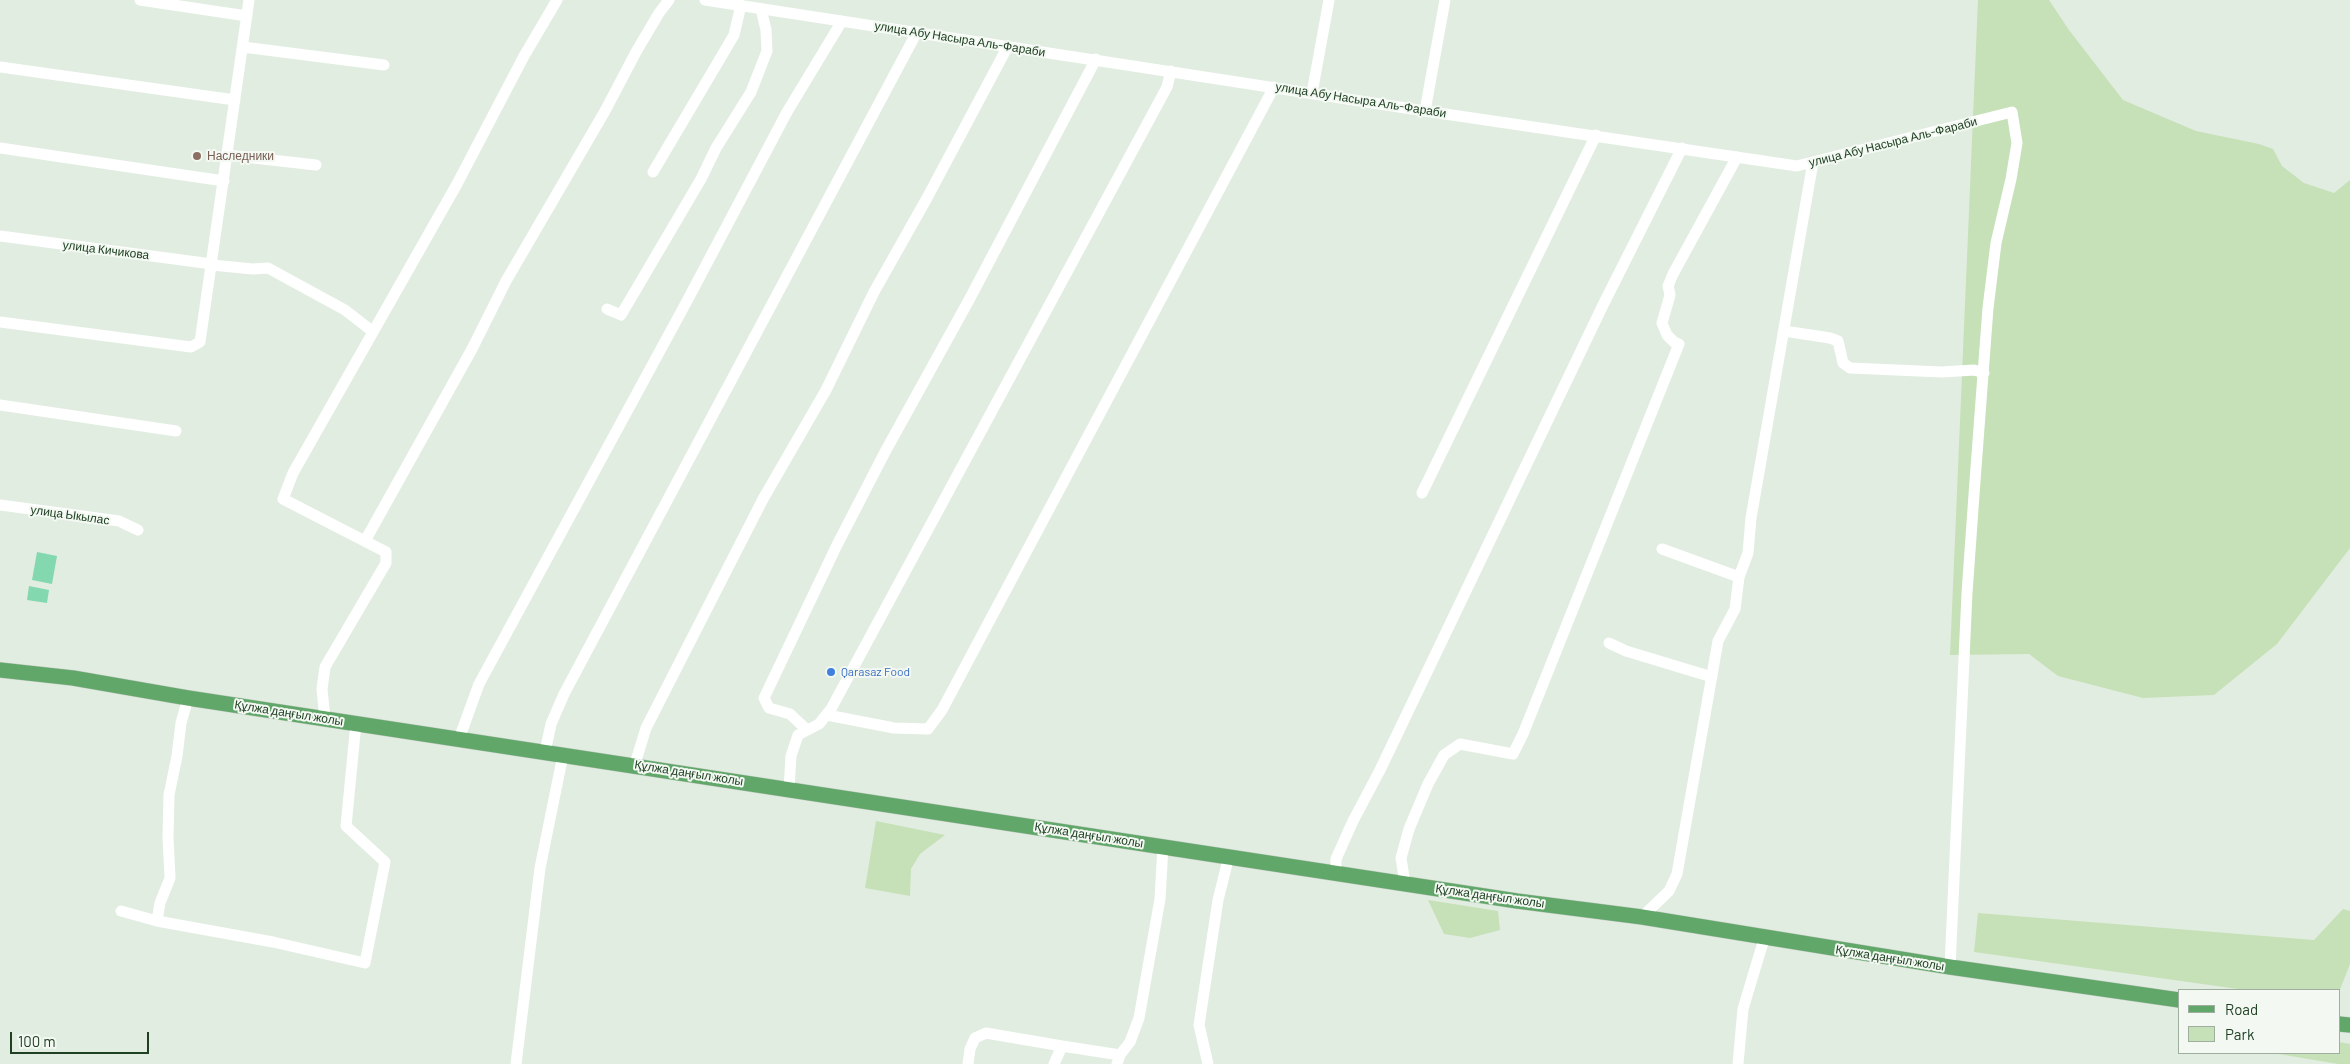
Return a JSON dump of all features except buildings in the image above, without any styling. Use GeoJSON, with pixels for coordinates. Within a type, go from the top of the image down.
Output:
{"type":"FeatureCollection","features":[{"type":"Feature","properties":{"kind":"main road","name":"Құлжа даңғыл жолы"},"geometry":{"type":"LineString","coordinates":[[0,670],[73,678],[188,698],[563,755],[635,764],[1336,873],[1642,918],[1764,939],[2178,1000]]}},
{"type":"Feature","properties":{"kind":"street"},"geometry":{"type":"LineString","coordinates":[[140,0],[247,16]]}},
{"type":"Feature","properties":{"kind":"street"},"geometry":{"type":"LineString","coordinates":[[0,322],[191,347],[196,345],[202,338],[249,0]]}},
{"type":"Feature","properties":{"kind":"street"},"geometry":{"type":"LineString","coordinates":[[325,718],[322,689],[325,667],[386,563],[386,552],[283,499],[294,473],[372,330],[456,184],[524,56],[557,0]]}},
{"type":"Feature","properties":{"kind":"street"},"geometry":{"type":"LineString","coordinates":[[365,542],[472,350],[506,281],[605,111],[636,52],[669,0]]}},
{"type":"Feature","properties":{"kind":"street","name":"улица Абу Насыра Аль-Фараби"},"geometry":{"type":"LineString","coordinates":[[705,0],[1425,111],[1797,166],[2012,112],[2016,144],[2011,180],[1996,243],[1988,308],[1984,372]]}},
{"type":"Feature","properties":{"kind":"street"},"geometry":{"type":"LineString","coordinates":[[1312,93],[1329,0]]}},
{"type":"Feature","properties":{"kind":"street"},"geometry":{"type":"LineString","coordinates":[[1425,111],[1444,0]]}},
{"type":"Feature","properties":{"kind":"street"},"geometry":{"type":"LineString","coordinates":[[653,172],[734,35],[741,5]]}},
{"type":"Feature","properties":{"kind":"street"},"geometry":{"type":"LineString","coordinates":[[607,309],[621,315],[701,179],[716,148],[751,92],[767,51],[766,30],[761,9]]}},
{"type":"Feature","properties":{"kind":"street"},"geometry":{"type":"LineString","coordinates":[[459,739],[479,684],[687,301],[787,112],[842,21]]}},
{"type":"Feature","properties":{"kind":"street"},"geometry":{"type":"LineString","coordinates":[[545,752],[551,724],[564,694],[917,32]]}},
{"type":"Feature","properties":{"kind":"street"},"geometry":{"type":"LineString","coordinates":[[635,764],[646,728],[763,499],[826,390],[874,292],[927,198],[1008,46]]}},
{"type":"Feature","properties":{"kind":"street"},"geometry":{"type":"LineString","coordinates":[[243,47],[384,65]]}},
{"type":"Feature","properties":{"kind":"street"},"geometry":{"type":"LineString","coordinates":[[807,730],[790,714],[769,708],[764,698],[837,545],[885,452],[969,300],[1096,59]]}},
{"type":"Feature","properties":{"kind":"street"},"geometry":{"type":"LineString","coordinates":[[0,67],[235,100]]}},
{"type":"Feature","properties":{"kind":"street"},"geometry":{"type":"LineString","coordinates":[[789,789],[789,766],[793,745],[798,736],[819,724],[827,715],[1166,87],[1171,71]]}},
{"type":"Feature","properties":{"kind":"street"},"geometry":{"type":"LineString","coordinates":[[827,715],[894,728],[928,729],[942,710],[1274,87]]}},
{"type":"Feature","properties":{"kind":"street"},"geometry":{"type":"LineString","coordinates":[[1422,493],[1596,136]]}},
{"type":"Feature","properties":{"kind":"street"},"geometry":{"type":"LineString","coordinates":[[0,148],[224,181]]}},
{"type":"Feature","properties":{"kind":"street"},"geometry":{"type":"LineString","coordinates":[[1336,873],[1336,859],[1353,821],[1682,148]]}},
{"type":"Feature","properties":{"kind":"street"},"geometry":{"type":"LineString","coordinates":[[227,155],[316,165]]}},
{"type":"Feature","properties":{"kind":"street"},"geometry":{"type":"LineString","coordinates":[[1404,883],[1401,858],[1409,829],[1428,784],[1444,755],[1460,744],[1513,754],[1523,734],[1679,344],[1666,335],[1662,323],[1670,295],[1668,286],[1672,274],[1737,157]]}},
{"type":"Feature","properties":{"kind":"street"},"geometry":{"type":"LineString","coordinates":[[1642,918],[1675,882],[1718,640],[1735,609],[1739,577],[1748,553],[1751,518],[1813,162]]}},
{"type":"Feature","properties":{"kind":"street","name":"улица Кичикова"},"geometry":{"type":"LineString","coordinates":[[0,236],[212,265],[253,269],[268,268],[345,310],[372,330]]}},
{"type":"Feature","properties":{"kind":"street"},"geometry":{"type":"LineString","coordinates":[[1784,331],[1838,341],[1843,364],[1850,368],[1942,372],[1974,370],[1984,372],[1967,593],[1950,967]]}},
{"type":"Feature","properties":{"kind":"street"},"geometry":{"type":"LineString","coordinates":[[0,405],[176,431]]}},
{"type":"Feature","properties":{"kind":"street","name":"улица Ыкылас"},"geometry":{"type":"LineString","coordinates":[[0,505],[119,521],[138,530]]}},
{"type":"Feature","properties":{"kind":"street"},"geometry":{"type":"LineString","coordinates":[[1662,549],[1739,577]]}},
{"type":"Feature","properties":{"kind":"street"},"geometry":{"type":"LineString","coordinates":[[1608,643],[1626,651],[1712,677]]}},
{"type":"Feature","properties":{"kind":"street"},"geometry":{"type":"LineString","coordinates":[[157,920],[160,903],[170,878],[168,837],[169,795],[178,756],[181,723],[188,698]]}},
{"type":"Feature","properties":{"kind":"street"},"geometry":{"type":"LineString","coordinates":[[121,911],[365,963],[385,862],[346,826],[356,723]]}},
{"type":"Feature","properties":{"kind":"street"},"geometry":{"type":"LineString","coordinates":[[516,1064],[540,868],[563,755]]}},
{"type":"Feature","properties":{"kind":"street"},"geometry":{"type":"LineString","coordinates":[[968,1064],[970,1049],[975,1038],[986,1033],[1062,1046],[1119,1060],[1130,1042],[1139,1018],[1160,899],[1163,846]]}},
{"type":"Feature","properties":{"kind":"street"},"geometry":{"type":"LineString","coordinates":[[1208,1064],[1199,1026],[1218,900],[1229,856]]}},
{"type":"Feature","properties":{"kind":"street"},"geometry":{"type":"LineString","coordinates":[[1738,1064],[1744,1009],[1764,939]]}},
{"type":"Feature","properties":{"kind":"street"},"geometry":{"type":"LineString","coordinates":[[1054,1064],[1062,1046]]}},
{"type":"Feature","properties":{"kind":"green space"},"geometry":{"type":"Polygon","coordinates":[[[1978,0],[2049,0],[2069,30],[2123,100],[2196,131],[2259,144],[2273,149],[2282,166],[2304,183],[2334,193],[2350,180],[2350,548],[2277,644],[2214,695],[2143,698],[2058,676],[2029,654],[1950,655],[1978,0]]]}},
{"type":"Feature","properties":{"kind":"green space"},"geometry":{"type":"Polygon","coordinates":[[[876,821],[945,835],[920,854],[911,869],[910,896],[865,888],[876,821]]]}},
{"type":"Feature","properties":{"kind":"green space"},"geometry":{"type":"Polygon","coordinates":[[[1428,900],[1498,911],[1500,930],[1470,938],[1444,934],[1428,900]]]}},
{"type":"Feature","properties":{"kind":"green space"},"geometry":{"type":"Polygon","coordinates":[[[2343,909],[2350,911],[2350,964],[2340,989],[2238,989],[1974,952],[1978,913],[2314,940],[2343,909]]]}},
{"type":"Feature","properties":{"kind":"green space"},"geometry":{"type":"Polygon","coordinates":[[[2340,1042],[2350,1044],[2350,1064],[2338,1064],[2279,1054],[2340,1054],[2340,1042]]]}},
{"type":"Feature","properties":{"kind":"shaded area"},"geometry":{"type":"Polygon","coordinates":[[[37,552],[57,556],[52,584],[32,580],[37,552]]]}},
{"type":"Feature","properties":{"kind":"shaded area"},"geometry":{"type":"Polygon","coordinates":[[[29,586],[49,590],[47,603],[27,600],[29,586]]]}},
{"type":"Feature","properties":{"kind":"place","name":"Наследники"},"geometry":{"type":"Point","coordinates":[197,156]}},
{"type":"Feature","properties":{"kind":"place","name":"Qarasaz Food"},"geometry":{"type":"Point","coordinates":[831,672]}}]}
